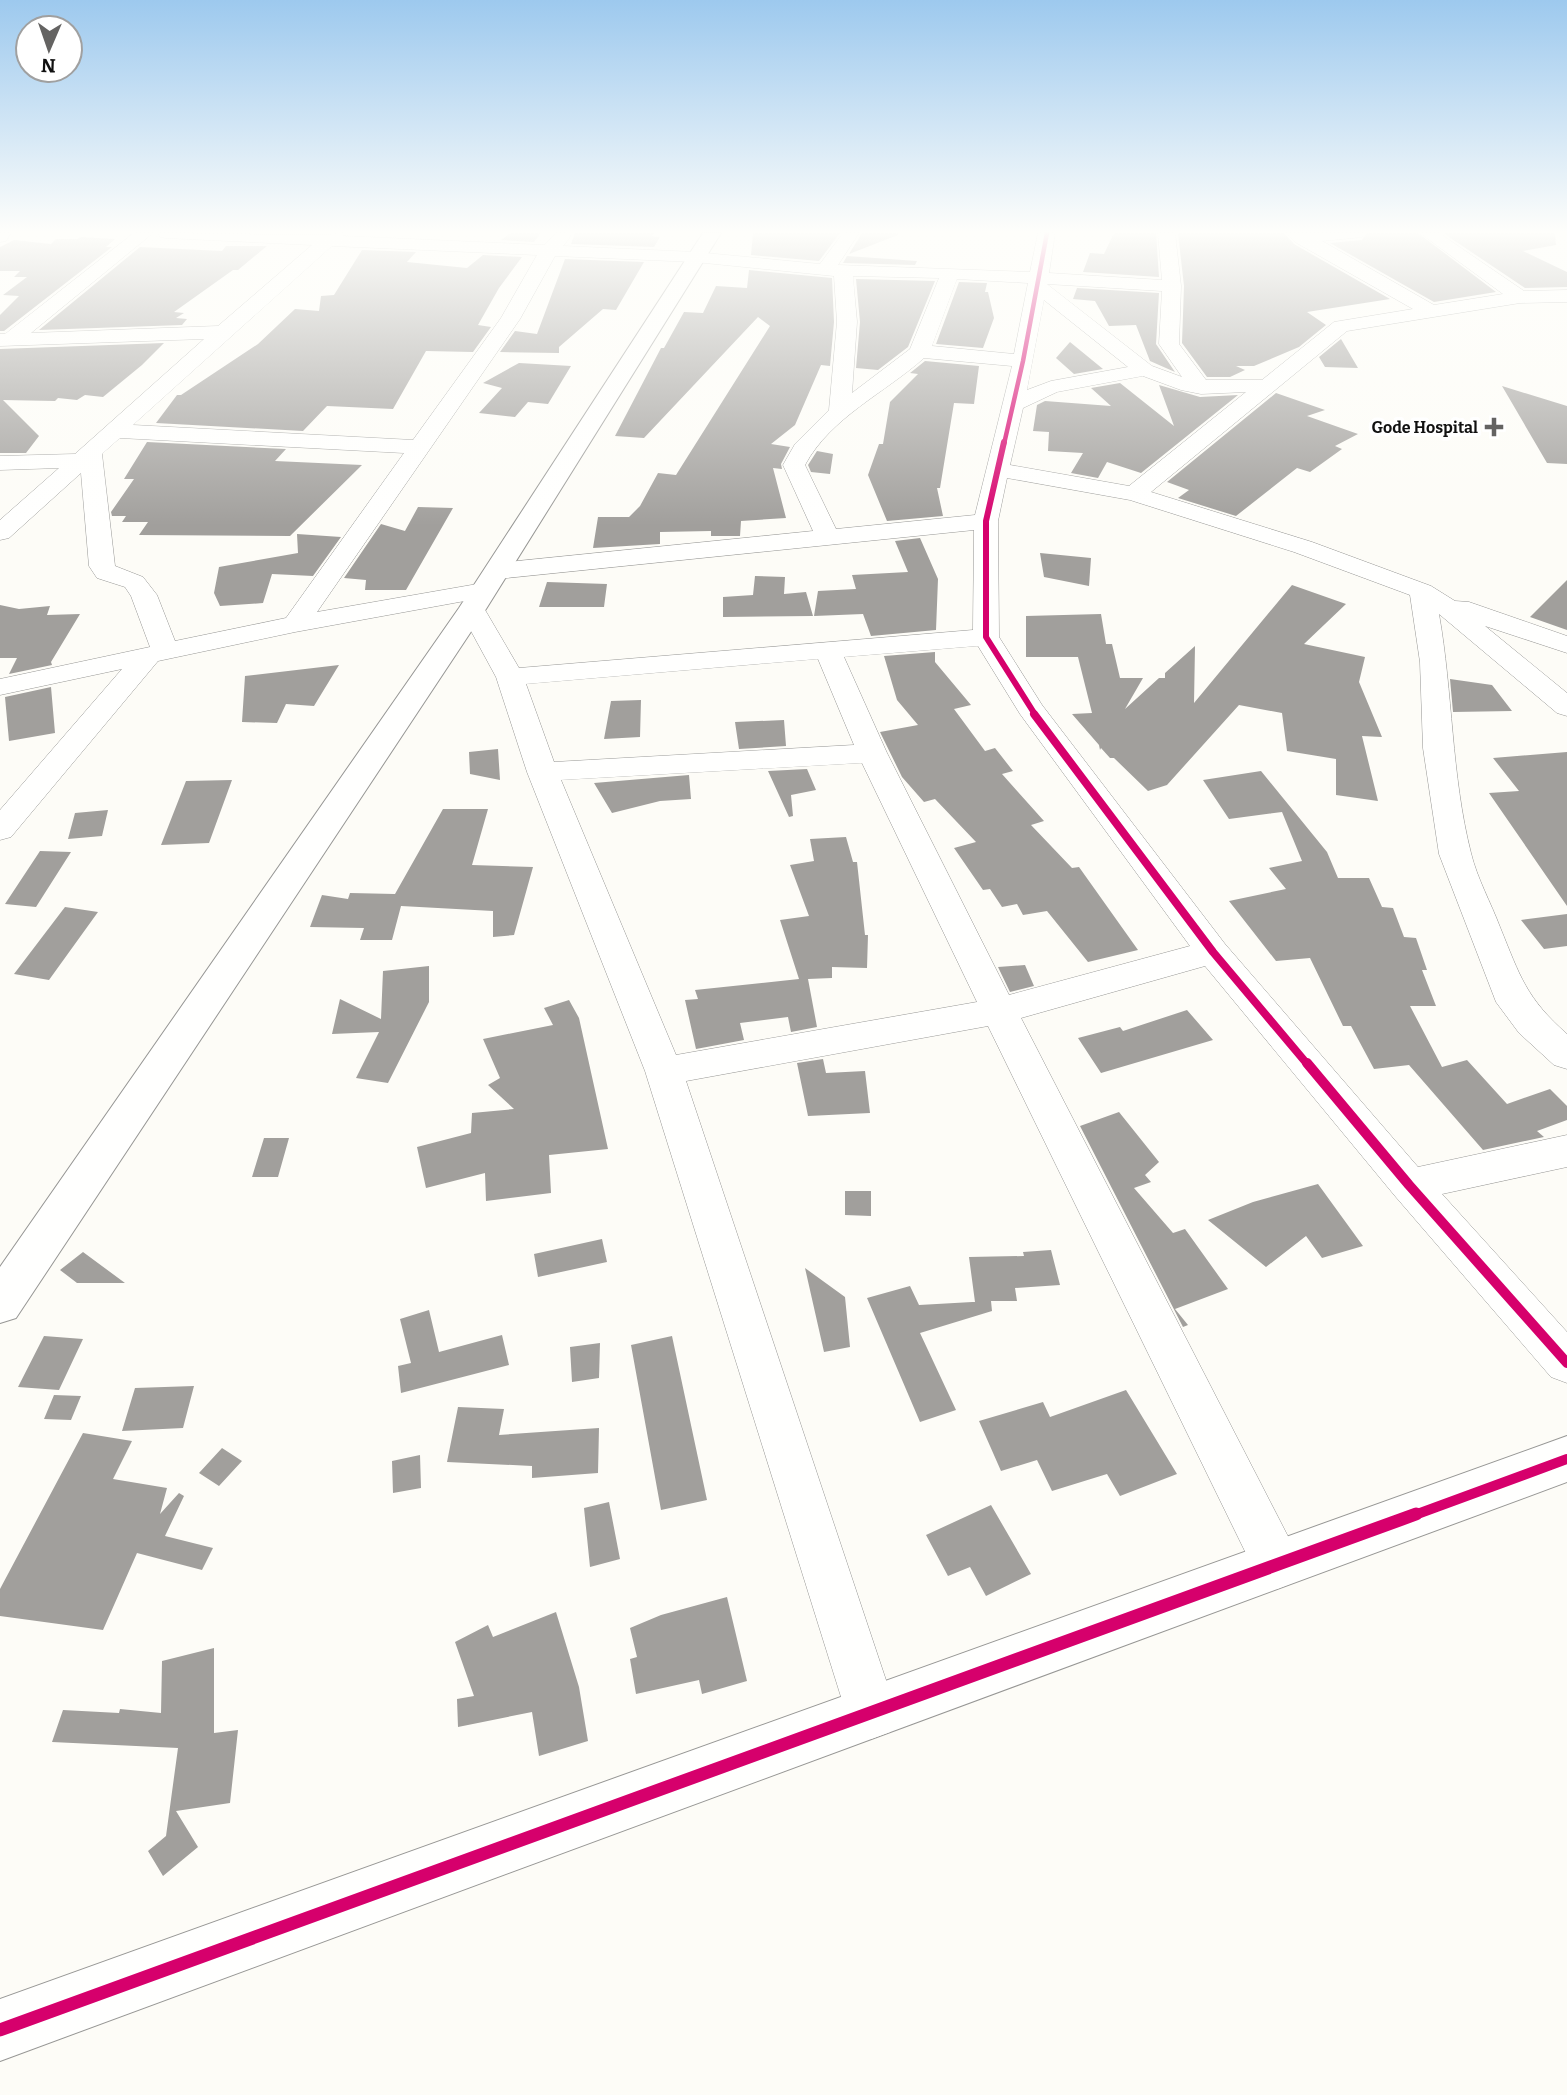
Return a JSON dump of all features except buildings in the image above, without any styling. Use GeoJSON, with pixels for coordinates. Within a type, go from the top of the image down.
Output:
{"type":"FeatureCollection","features":[{"type":"Feature","properties":{"kind":"street"},"geometry":{"type":"LineString","coordinates":[[6,339],[222,331]]}},
{"type":"Feature","properties":{"kind":"street"},"geometry":{"type":"LineString","coordinates":[[0,533],[87,457],[222,331]]}},
{"type":"Feature","properties":{"kind":"street"},"geometry":{"type":"LineString","coordinates":[[295,624],[417,447],[501,331]]}},
{"type":"Feature","properties":{"kind":"street"},"geometry":{"type":"LineString","coordinates":[[0,1304],[484,590],[649,331]]}},
{"type":"Feature","properties":{"kind":"street"},"geometry":{"type":"LineString","coordinates":[[840,412],[846,331]]}},
{"type":"Feature","properties":{"kind":"street"},"geometry":{"type":"LineString","coordinates":[[828,538],[794,466],[799,454],[840,412],[919,351],[927,331]]}},
{"type":"Feature","properties":{"kind":"street"},"geometry":{"type":"LineString","coordinates":[[1028,331],[986,521],[986,637],[1030,708],[1213,952],[1409,1185],[1567,1363]]}},
{"type":"Feature","properties":{"kind":"street"},"geometry":{"type":"LineString","coordinates":[[1097,331],[1145,370],[1180,384],[1202,388],[1265,386]]}},
{"type":"Feature","properties":{"kind":"street"},"geometry":{"type":"LineString","coordinates":[[1170,331],[1169,344],[1202,388]]}},
{"type":"Feature","properties":{"kind":"street"},"geometry":{"type":"LineString","coordinates":[[1134,494],[1335,331]]}},
{"type":"Feature","properties":{"kind":"street"},"geometry":{"type":"LineString","coordinates":[[919,351],[1023,361]]}},
{"type":"Feature","properties":{"kind":"street"},"geometry":{"type":"LineString","coordinates":[[1014,404],[1051,387],[1145,370]]}},
{"type":"Feature","properties":{"kind":"street"},"geometry":{"type":"LineString","coordinates":[[115,431],[288,443],[417,447]]}},
{"type":"Feature","properties":{"kind":"street"},"geometry":{"type":"LineString","coordinates":[[0,463],[87,457]]}},
{"type":"Feature","properties":{"kind":"street"},"geometry":{"type":"LineString","coordinates":[[0,830],[157,654],[154,617],[139,588],[134,582],[106,573],[102,566],[87,457]]}},
{"type":"Feature","properties":{"kind":"street"},"geometry":{"type":"LineString","coordinates":[[999,470],[1134,494],[1303,547],[1567,645]]}},
{"type":"Feature","properties":{"kind":"street"},"geometry":{"type":"LineString","coordinates":[[0,687],[295,624],[484,590],[828,538],[986,521]]}},
{"type":"Feature","properties":{"kind":"street"},"geometry":{"type":"LineString","coordinates":[[484,590],[542,772],[664,1071],[871,1713]]}},
{"type":"Feature","properties":{"kind":"street"},"geometry":{"type":"LineString","coordinates":[[1431,596],[1567,707]]}},
{"type":"Feature","properties":{"kind":"street"},"geometry":{"type":"LineString","coordinates":[[1431,596],[1438,748],[1455,854],[1509,993],[1531,1024],[1567,1055]]}},
{"type":"Feature","properties":{"kind":"street"},"geometry":{"type":"LineString","coordinates":[[510,677],[986,637]]}},
{"type":"Feature","properties":{"kind":"street"},"geometry":{"type":"LineString","coordinates":[[828,651],[873,753],[999,1011],[1277,1565]]}},
{"type":"Feature","properties":{"kind":"street"},"geometry":{"type":"LineString","coordinates":[[542,772],[873,753]]}},
{"type":"Feature","properties":{"kind":"street"},"geometry":{"type":"LineString","coordinates":[[664,1071],[999,1011],[1213,952]]}},
{"type":"Feature","properties":{"kind":"street"},"geometry":{"type":"LineString","coordinates":[[1409,1185],[1567,1151]]}},
{"type":"Feature","properties":{"kind":"street"},"geometry":{"type":"LineString","coordinates":[[0,2030],[1567,1459]]}},
{"type":"Feature","properties":{"kind":"cycle path"},"geometry":{"type":"LineString","coordinates":[[1029,331],[986,521],[986,637],[1030,708],[1213,952],[1409,1185],[1567,1363]]}},
{"type":"Feature","properties":{"kind":"cycle path"},"geometry":{"type":"LineString","coordinates":[[0,2030],[1567,1459]]}},
{"type":"Feature","properties":{"kind":"place","name":"Gode Hospital"},"geometry":{"type":"Point","coordinates":[1494,427]}}]}
